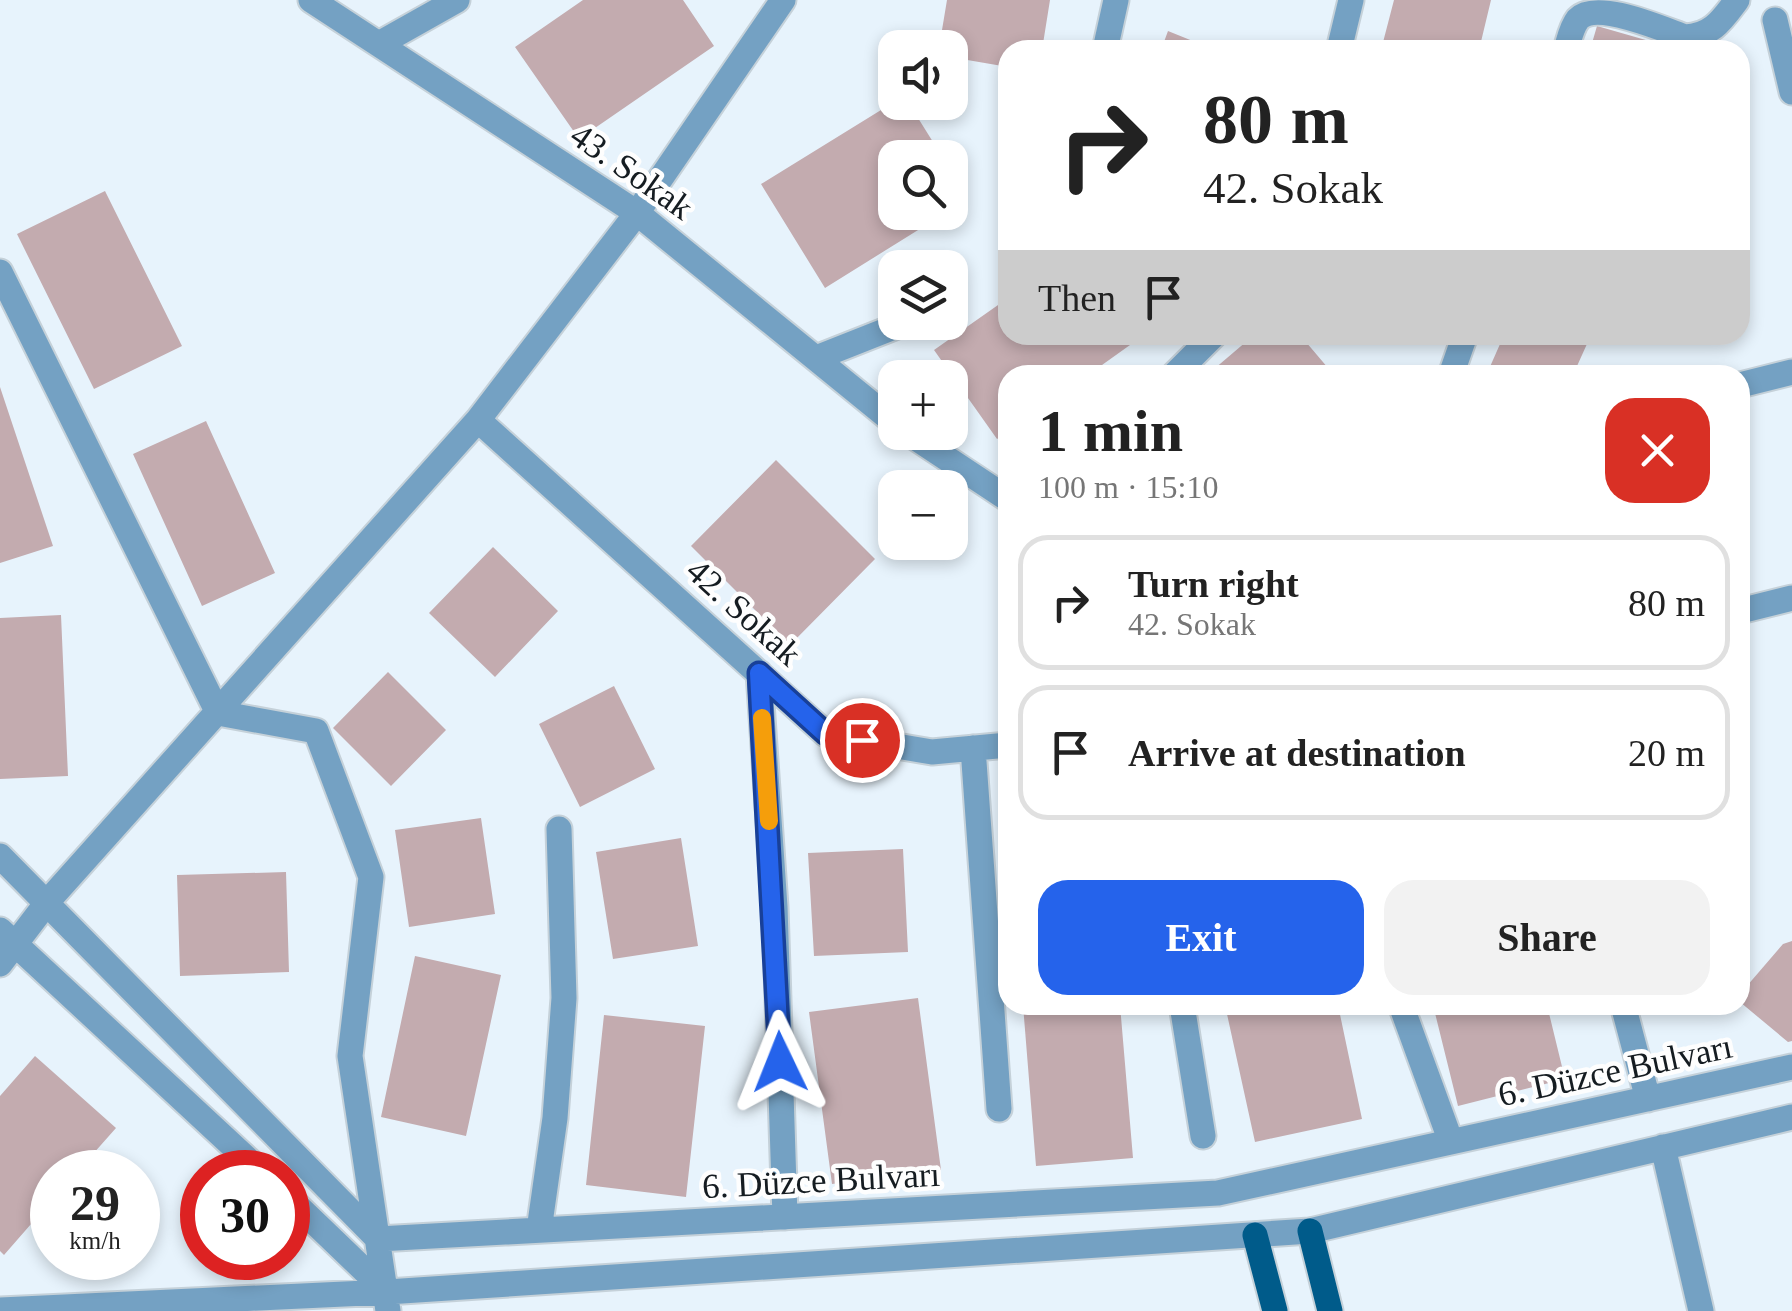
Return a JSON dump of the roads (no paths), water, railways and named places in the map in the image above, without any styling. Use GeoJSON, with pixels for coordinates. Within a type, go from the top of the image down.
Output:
{"type":"FeatureCollection","features":[{"type":"Feature","properties":{"kind":"main road"},"geometry":{"type":"LineString","coordinates":[[1310,1231],[1330,1311]]}},
{"type":"Feature","properties":{"kind":"main road"},"geometry":{"type":"LineString","coordinates":[[1255,1235],[1274,1311]]}},
{"type":"Feature","properties":{"kind":"street","name":"43. Sokak"},"geometry":{"type":"LineString","coordinates":[[312,0],[637,213],[878,408]]}},
{"type":"Feature","properties":{"kind":"street"},"geometry":{"type":"LineString","coordinates":[[379,44],[457,0]]}},
{"type":"Feature","properties":{"kind":"street"},"geometry":{"type":"LineString","coordinates":[[236,1150],[5,946],[478,420],[637,213],[783,0]]}},
{"type":"Feature","properties":{"kind":"street"},"geometry":{"type":"LineString","coordinates":[[1106,40],[1116,0]]}},
{"type":"Feature","properties":{"kind":"street"},"geometry":{"type":"LineString","coordinates":[[1341,40],[1351,0]]}},
{"type":"Feature","properties":{"kind":"street"},"geometry":{"type":"LineString","coordinates":[[1570,40],[1578,19],[1591,9],[1607,8],[1685,38],[1714,28],[1737,0]]}},
{"type":"Feature","properties":{"kind":"street"},"geometry":{"type":"LineString","coordinates":[[1746,0],[1783,26],[1792,92]]}},
{"type":"Feature","properties":{"kind":"street"},"geometry":{"type":"LineString","coordinates":[[0,272],[218,713]]}},
{"type":"Feature","properties":{"kind":"street"},"geometry":{"type":"LineString","coordinates":[[816,358],[878,333]]}},
{"type":"Feature","properties":{"kind":"street"},"geometry":{"type":"LineString","coordinates":[[1184,365],[1204,345]]}},
{"type":"Feature","properties":{"kind":"street"},"geometry":{"type":"LineString","coordinates":[[1750,382],[1792,372]]}},
{"type":"Feature","properties":{"kind":"street","name":"42. Sokak"},"geometry":{"type":"LineString","coordinates":[[478,420],[826,734],[932,752],[998,746]]}},
{"type":"Feature","properties":{"kind":"street"},"geometry":{"type":"LineString","coordinates":[[934,450],[998,492]]}},
{"type":"Feature","properties":{"kind":"street"},"geometry":{"type":"LineString","coordinates":[[1750,608],[1792,598]]}},
{"type":"Feature","properties":{"kind":"street"},"geometry":{"type":"LineString","coordinates":[[759,673],[775,906],[785,1217]]}},
{"type":"Feature","properties":{"kind":"street"},"geometry":{"type":"LineString","coordinates":[[218,713],[316,730],[370,877],[350,1056],[388,1301]]}},
{"type":"Feature","properties":{"kind":"street"},"geometry":{"type":"LineString","coordinates":[[973,748],[999,1109]]}},
{"type":"Feature","properties":{"kind":"street"},"geometry":{"type":"LineString","coordinates":[[539,1230],[555,1118],[564,998],[560,829]]}},
{"type":"Feature","properties":{"kind":"street"},"geometry":{"type":"LineString","coordinates":[[0,856],[49,900],[378,1239]]}},
{"type":"Feature","properties":{"kind":"street"},"geometry":{"type":"LineString","coordinates":[[1184,1015],[1203,1136]]}},
{"type":"Feature","properties":{"kind":"street"},"geometry":{"type":"LineString","coordinates":[[1405,1015],[1450,1142]]}},
{"type":"Feature","properties":{"kind":"street"},"geometry":{"type":"LineString","coordinates":[[1626,1015],[1648,1099]]}},
{"type":"Feature","properties":{"kind":"street","name":"6. Düzce Bulvarı"},"geometry":{"type":"LineString","coordinates":[[378,1239],[1218,1194],[1792,1067]]}},
{"type":"Feature","properties":{"kind":"street"},"geometry":{"type":"LineString","coordinates":[[0,1310],[388,1301],[1310,1231],[1792,1117]]}},
{"type":"Feature","properties":{"kind":"street"},"geometry":{"type":"LineString","coordinates":[[1663,1147],[1701,1311]]}},
{"type":"Feature","properties":{"kind":"street"},"geometry":{"type":"LineString","coordinates":[[310,1220],[388,1301]]}}]}
